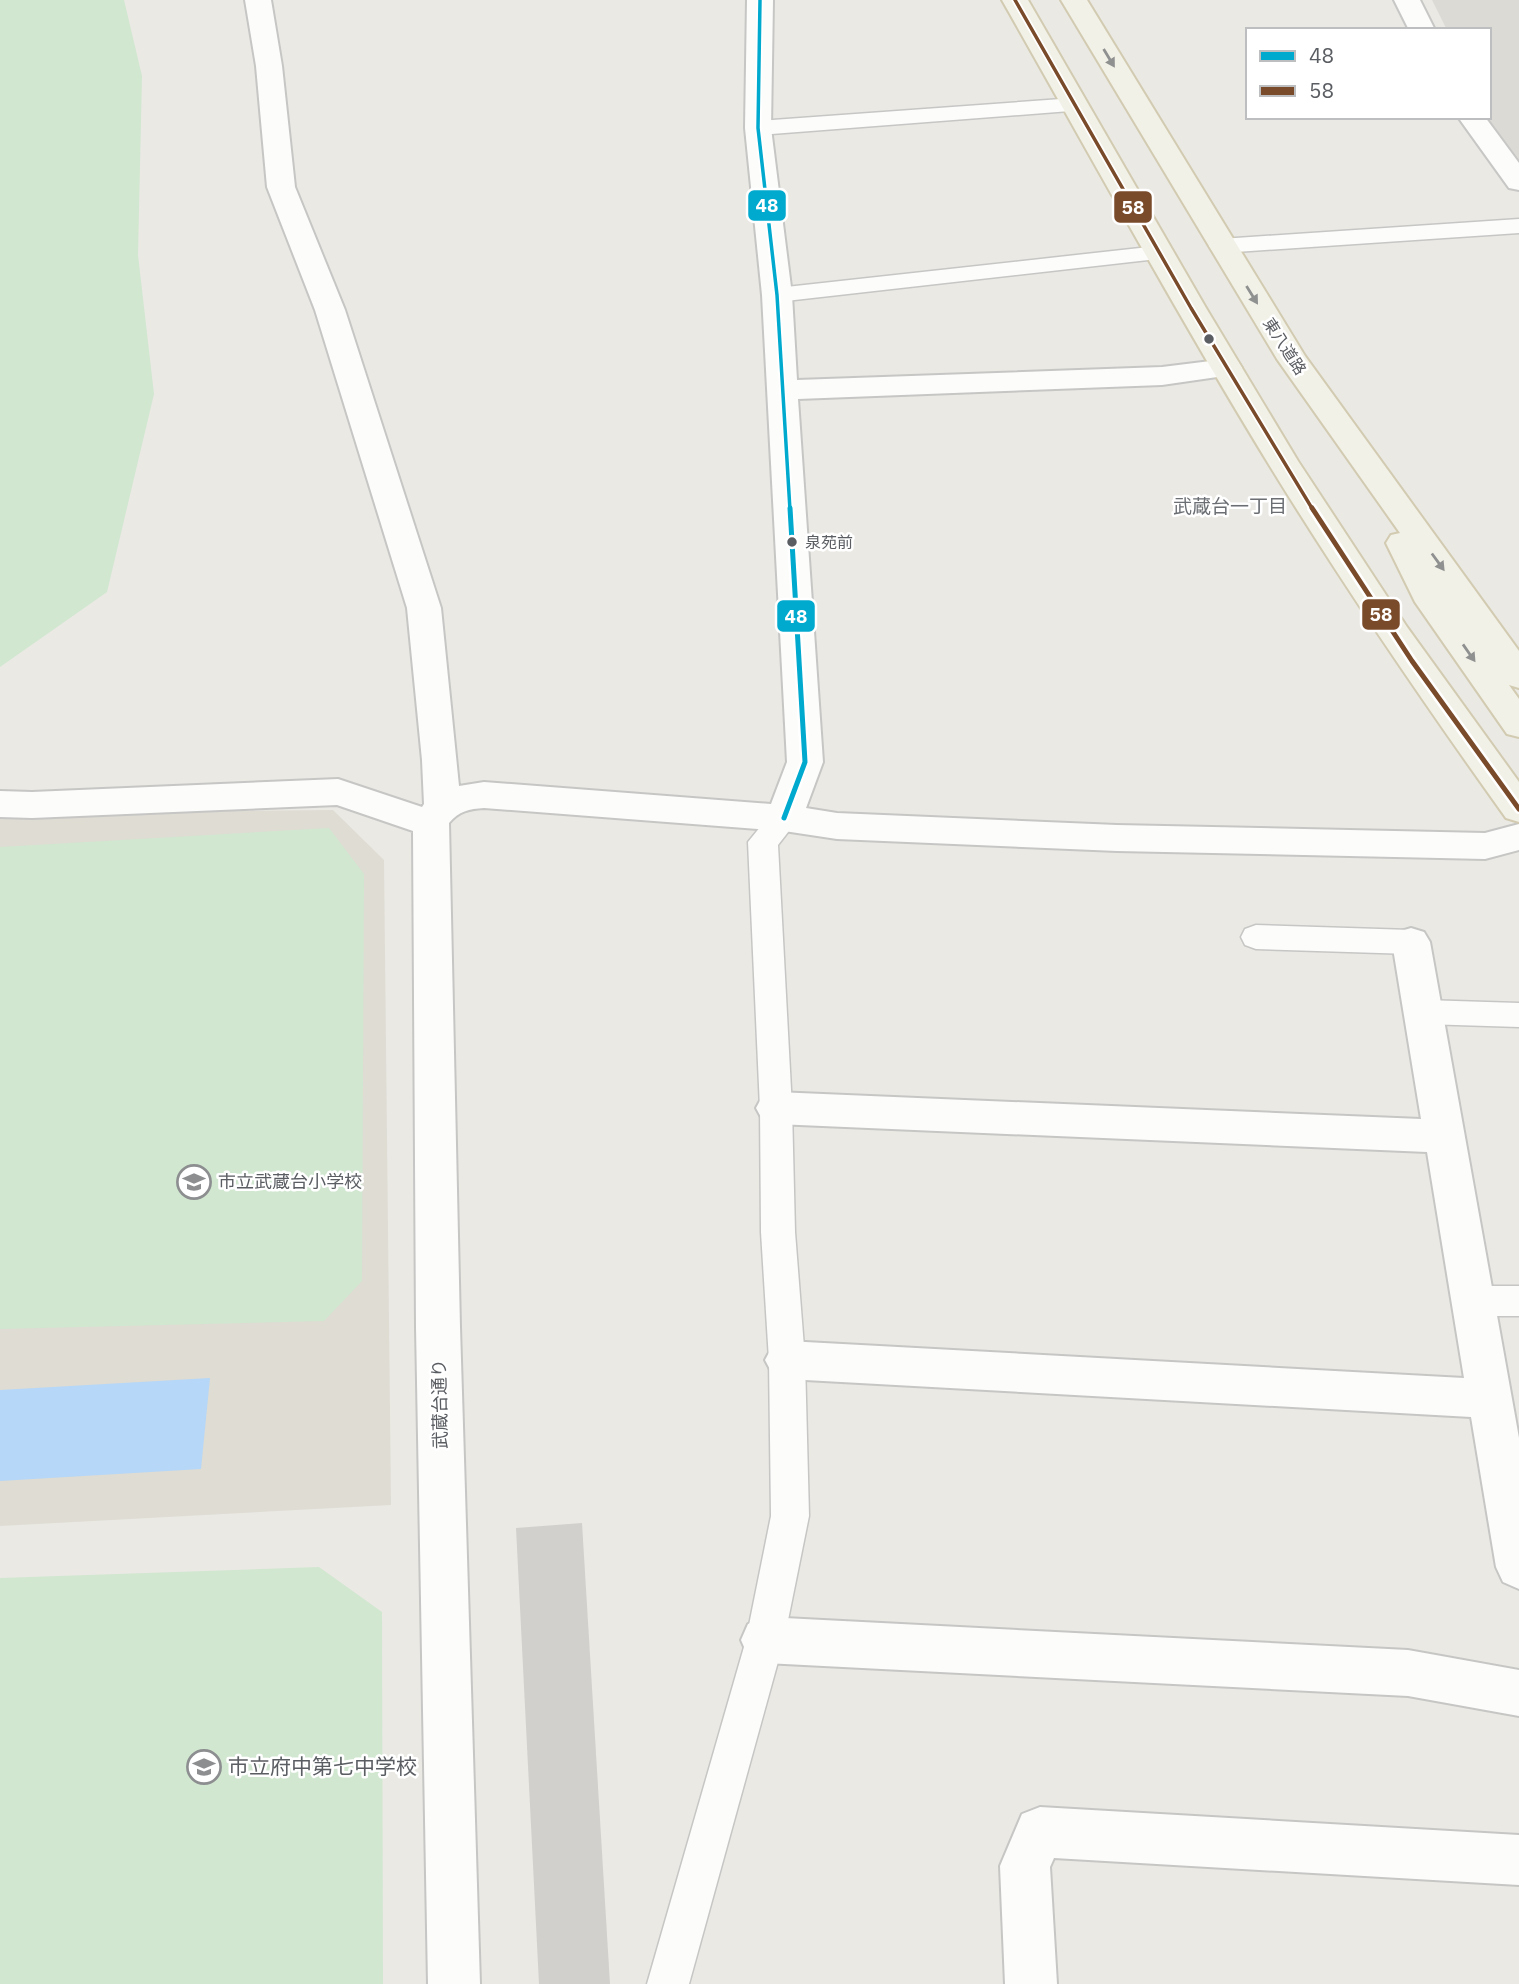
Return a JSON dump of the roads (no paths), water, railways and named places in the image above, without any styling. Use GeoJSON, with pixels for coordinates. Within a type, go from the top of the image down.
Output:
{"type":"FeatureCollection","features":[{"type":"Feature","properties":{"kind":"main road"},"geometry":{"type":"LineString","coordinates":[[1015,0],[1158,253],[1227,368],[1378,610],[1519,809]]}},
{"type":"Feature","properties":{"kind":"main road","name":"東八道路"},"geometry":{"type":"LineString","coordinates":[[1074,0],[1221,246],[1293,359],[1519,676]]}},
{"type":"Feature","properties":{"kind":"main road"},"geometry":{"type":"LineString","coordinates":[[1353,444],[1427,594],[1519,725]]}},
{"type":"Feature","properties":{"kind":"main road"},"geometry":{"type":"LineString","coordinates":[[1469,740],[1476,747],[1499,758],[1519,756]]}},
{"type":"Feature","properties":{"kind":"street","name":"武蔵台通り"},"geometry":{"type":"LineString","coordinates":[[258,0],[269,66],[281,187],[330,310],[424,608],[440,760],[437,814],[438,1327],[454,1984]]}},
{"type":"Feature","properties":{"kind":"street"},"geometry":{"type":"LineString","coordinates":[[760,0],[758,128],[777,295],[805,762],[784,818]]}},
{"type":"Feature","properties":{"kind":"street"},"geometry":{"type":"LineString","coordinates":[[1408,0],[1421,28]]}},
{"type":"Feature","properties":{"kind":"street"},"geometry":{"type":"LineString","coordinates":[[1472,119],[1519,182]]}},
{"type":"Feature","properties":{"kind":"street"},"geometry":{"type":"LineString","coordinates":[[783,390],[1162,376],[1227,368]]}},
{"type":"Feature","properties":{"kind":"street"},"geometry":{"type":"LineString","coordinates":[[0,804],[32,805],[338,792],[437,814],[454,800],[484,795],[784,818],[836,826],[1329,844],[1485,846],[1519,837]]}},
{"type":"Feature","properties":{"kind":"street"},"geometry":{"type":"LineString","coordinates":[[1411,942],[1518,1552]]}},
{"type":"Feature","properties":{"kind":"street"},"geometry":{"type":"LineString","coordinates":[[776,1108],[1444,1136]]}},
{"type":"Feature","properties":{"kind":"street"},"geometry":{"type":"LineString","coordinates":[[787,1360],[1490,1399]]}},
{"type":"Feature","properties":{"kind":"street"},"geometry":{"type":"LineString","coordinates":[[765,1640],[1408,1673],[1519,1693]]}},
{"type":"Feature","properties":{"kind":"street"},"geometry":{"type":"LineString","coordinates":[[1031,1984],[1025,1866],[1040,1832],[1519,1860]]}},
{"type":"Feature","properties":{"kind":"lane"},"geometry":{"type":"LineString","coordinates":[[758,128],[1075,105]]}},
{"type":"Feature","properties":{"kind":"lane"},"geometry":{"type":"LineString","coordinates":[[1221,246],[1519,226]]}},
{"type":"Feature","properties":{"kind":"lane"},"geometry":{"type":"LineString","coordinates":[[777,295],[1158,253]]}},
{"type":"Feature","properties":{"kind":"lane"},"geometry":{"type":"LineString","coordinates":[[668,1984],[765,1640],[790,1516],[787,1360],[778,1232],[776,1108],[764,842],[784,818]]}},
{"type":"Feature","properties":{"kind":"lane"},"geometry":{"type":"LineString","coordinates":[[1256,937],[1411,942]]}},
{"type":"Feature","properties":{"kind":"lane"},"geometry":{"type":"LineString","coordinates":[[1424,1012],[1519,1015]]}},
{"type":"Feature","properties":{"kind":"lane"},"geometry":{"type":"LineString","coordinates":[[1474,1301],[1519,1301]]}},
{"type":"Feature","properties":{"kind":"water"},"geometry":{"type":"Polygon","coordinates":[[[210,1378],[201,1469],[0,1481],[0,1390],[210,1378]]]}},
{"type":"Feature","properties":{"kind":"place","name":"泉苑前"},"geometry":{"type":"Point","coordinates":[792,542]}},
{"type":"Feature","properties":{"kind":"place","name":"市立武蔵台小学校"},"geometry":{"type":"Point","coordinates":[194,1182]}},
{"type":"Feature","properties":{"kind":"place","name":"市立府中第七中学校"},"geometry":{"type":"Point","coordinates":[204,1767]}},
{"type":"Feature","properties":{"kind":"district","name":"武蔵台一丁目"},"geometry":{"type":"Point","coordinates":[1230,506]}}]}
